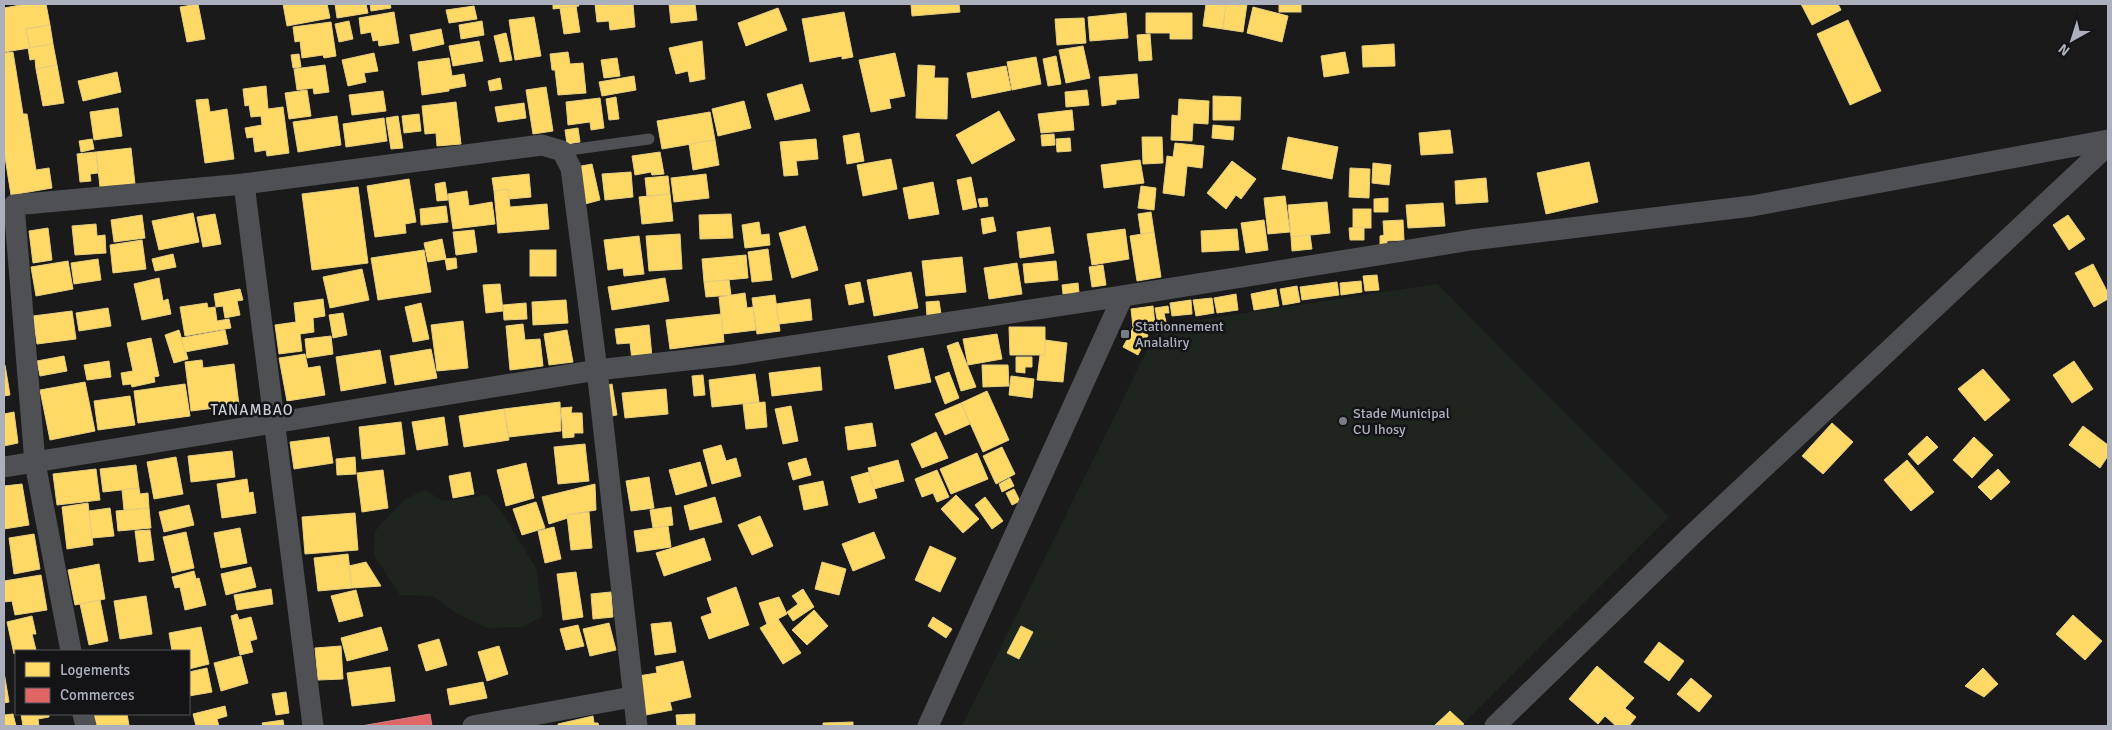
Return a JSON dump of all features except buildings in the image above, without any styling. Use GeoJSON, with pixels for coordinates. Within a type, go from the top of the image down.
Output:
{"type":"FeatureCollection","features":[{"type":"Feature","properties":{"kind":"street"},"geometry":{"type":"LineString","coordinates":[[4,467],[597,370],[732,354],[1123,296],[1471,240],[1752,206],[2108,140]]}},
{"type":"Feature","properties":{"kind":"street"},"geometry":{"type":"LineString","coordinates":[[1495,726],[1692,534],[2108,145]]}},
{"type":"Feature","properties":{"kind":"street"},"geometry":{"type":"LineString","coordinates":[[71,650],[35,463],[10,230],[14,205],[244,184],[542,146],[562,151],[571,168],[597,370],[632,697],[637,726]]}},
{"type":"Feature","properties":{"kind":"street"},"geometry":{"type":"LineString","coordinates":[[244,184],[313,726]]}},
{"type":"Feature","properties":{"kind":"street"},"geometry":{"type":"LineString","coordinates":[[928,726],[1123,296]]}},
{"type":"Feature","properties":{"kind":"street"},"geometry":{"type":"LineString","coordinates":[[473,726],[632,697]]}},
{"type":"Feature","properties":{"kind":"lane"},"geometry":{"type":"LineString","coordinates":[[562,151],[649,139]]}},
{"type":"Feature","properties":{"kind":"shaded area","name":"Stade Municipal CU Ihosy"},"geometry":{"type":"Polygon","coordinates":[[[1437,284],[1669,517],[1461,726],[962,726],[1159,326],[1437,284]]]}},
{"type":"Feature","properties":{"kind":"shaded area"},"geometry":{"type":"Polygon","coordinates":[[[425,490],[443,501],[486,495],[501,511],[536,568],[543,616],[523,627],[488,628],[458,614],[433,596],[400,595],[374,555],[375,531],[404,500],[425,490]]]}},
{"type":"Feature","properties":{"kind":"place","name":"Stationnement Analaliry"},"geometry":{"type":"Point","coordinates":[1125,334]}},
{"type":"Feature","properties":{"kind":"place","name":"Stade Municipal CU Ihosy"},"geometry":{"type":"Point","coordinates":[1343,421]}},
{"type":"Feature","properties":{"kind":"district","name":"TANAMBAO"},"geometry":{"type":"Point","coordinates":[252,410]}}]}
